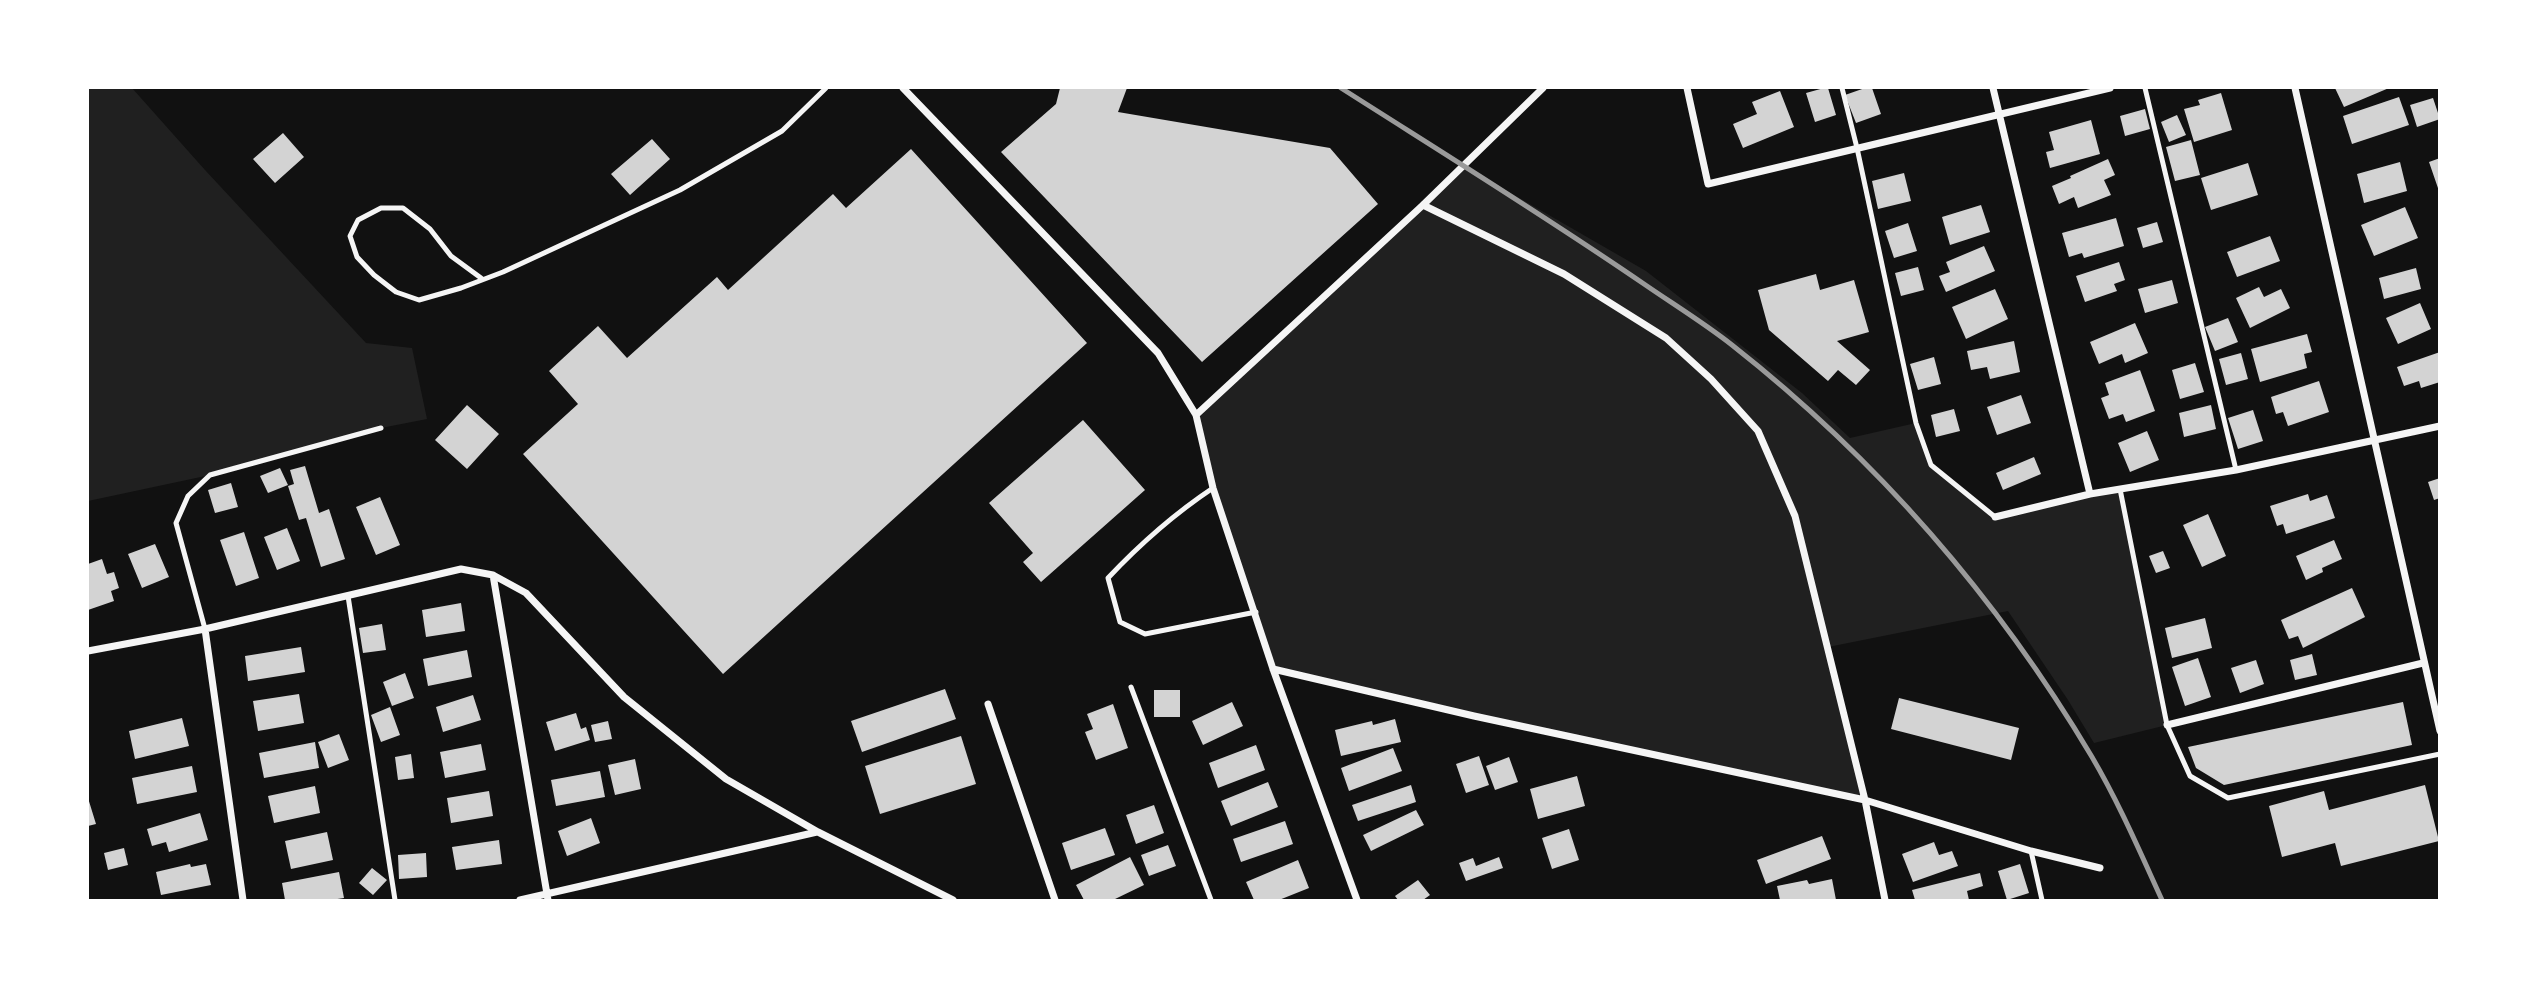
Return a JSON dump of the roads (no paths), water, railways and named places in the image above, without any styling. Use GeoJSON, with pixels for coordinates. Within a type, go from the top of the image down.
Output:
{"type":"FeatureCollection","features":[{"type":"Feature","properties":{"kind":"street"},"geometry":{"type":"LineString","coordinates":[[902,88],[1158,353],[1196,415],[1213,488],[1273,669],[1357,901]]}},
{"type":"Feature","properties":{"kind":"street"},"geometry":{"type":"LineString","coordinates":[[1196,415],[1423,205],[1543,88]]}},
{"type":"Feature","properties":{"kind":"street"},"geometry":{"type":"LineString","coordinates":[[1687,88],[1709,184],[2110,88]]}},
{"type":"Feature","properties":{"kind":"street"},"geometry":{"type":"LineString","coordinates":[[1993,88],[2091,494]]}},
{"type":"Feature","properties":{"kind":"street"},"geometry":{"type":"LineString","coordinates":[[2295,88],[2440,731]]}},
{"type":"Feature","properties":{"kind":"street"},"geometry":{"type":"LineString","coordinates":[[1423,205],[1564,274],[1665,338],[1711,379],[1758,431],[1795,516],[1865,800],[1885,901]]}},
{"type":"Feature","properties":{"kind":"street"},"geometry":{"type":"LineString","coordinates":[[1996,517],[2091,494],[2236,470],[2440,426]]}},
{"type":"Feature","properties":{"kind":"street"},"geometry":{"type":"LineString","coordinates":[[88,651],[205,629],[461,569],[493,575],[526,593],[624,697],[726,779],[818,832],[953,901]]}},
{"type":"Feature","properties":{"kind":"street"},"geometry":{"type":"LineString","coordinates":[[493,575],[548,897]]}},
{"type":"Feature","properties":{"kind":"street"},"geometry":{"type":"LineString","coordinates":[[205,629],[243,901]]}},
{"type":"Feature","properties":{"kind":"street"},"geometry":{"type":"LineString","coordinates":[[2167,725],[2423,663]]}},
{"type":"Feature","properties":{"kind":"street"},"geometry":{"type":"LineString","coordinates":[[1273,669],[1474,716],[1865,800],[2031,851],[2100,868]]}},
{"type":"Feature","properties":{"kind":"street"},"geometry":{"type":"LineString","coordinates":[[988,704],[1055,901]]}},
{"type":"Feature","properties":{"kind":"street"},"geometry":{"type":"LineString","coordinates":[[520,901],[548,897],[818,832]]}},
{"type":"Feature","properties":{"kind":"lane"},"geometry":{"type":"LineString","coordinates":[[481,278],[451,256],[429,229],[403,208],[381,208],[358,220],[350,236],[357,257],[396,292],[419,300],[461,288],[481,278],[503,272],[680,190],[782,131],[826,88]]}},
{"type":"Feature","properties":{"kind":"lane"},"geometry":{"type":"LineString","coordinates":[[1842,88],[1916,423],[1931,465],[1996,517]]}},
{"type":"Feature","properties":{"kind":"lane"},"geometry":{"type":"LineString","coordinates":[[2145,88],[2236,470]]}},
{"type":"Feature","properties":{"kind":"lane"},"geometry":{"type":"LineString","coordinates":[[205,629],[176,523],[188,496],[210,475],[381,428]]}},
{"type":"Feature","properties":{"kind":"lane"},"geometry":{"type":"LineString","coordinates":[[1213,488],[1174,516],[1135,550],[1108,579],[1120,622],[1145,634],[1256,612]]}},
{"type":"Feature","properties":{"kind":"lane"},"geometry":{"type":"LineString","coordinates":[[2120,489],[2167,725],[2190,776],[2228,798],[2440,754]]}},
{"type":"Feature","properties":{"kind":"lane"},"geometry":{"type":"LineString","coordinates":[[348,596],[395,901]]}},
{"type":"Feature","properties":{"kind":"lane"},"geometry":{"type":"LineString","coordinates":[[1131,687],[1211,901]]}},
{"type":"Feature","properties":{"kind":"lane"},"geometry":{"type":"LineString","coordinates":[[2031,851],[2042,901]]}},
{"type":"Feature","properties":{"kind":"railway"},"geometry":{"type":"LineString","coordinates":[[1341,88],[1494,185],[1711,329],[1836,435],[1931,534],[2016,641],[2102,774],[2162,900]]}}]}
